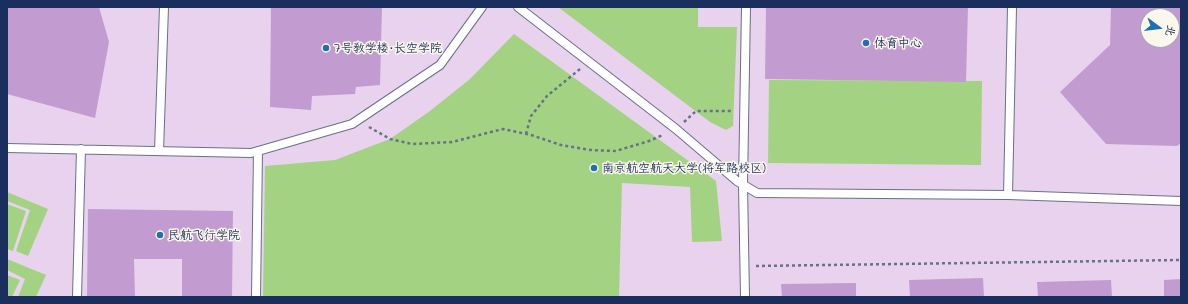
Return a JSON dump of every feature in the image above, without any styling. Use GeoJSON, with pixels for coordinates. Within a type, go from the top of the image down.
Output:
{"type":"FeatureCollection","features":[{"type":"Feature","properties":{"kind":"lane"},"geometry":{"type":"LineString","coordinates":[[159,151],[164,7]]}},
{"type":"Feature","properties":{"kind":"lane"},"geometry":{"type":"LineString","coordinates":[[7,148],[251,153],[352,124],[440,65],[482,7]]}},
{"type":"Feature","properties":{"kind":"lane"},"geometry":{"type":"LineString","coordinates":[[518,7],[676,129],[743,185],[757,193],[1008,195],[1181,201]]}},
{"type":"Feature","properties":{"kind":"lane"},"geometry":{"type":"LineString","coordinates":[[745,297],[743,114],[746,7]]}},
{"type":"Feature","properties":{"kind":"lane"},"geometry":{"type":"LineString","coordinates":[[1008,195],[1012,7]]}},
{"type":"Feature","properties":{"kind":"lane"},"geometry":{"type":"LineString","coordinates":[[78,297],[81,149]]}},
{"type":"Feature","properties":{"kind":"lane"},"geometry":{"type":"LineString","coordinates":[[256,297],[258,151]]}},
{"type":"Feature","properties":{"kind":"path"},"geometry":{"type":"LineString","coordinates":[[526,134],[531,116],[543,101],[588,61]]}},
{"type":"Feature","properties":{"kind":"path"},"geometry":{"type":"LineString","coordinates":[[361,118],[366,126],[390,139],[412,144],[452,142],[504,129],[561,145],[591,150],[616,151],[649,141],[676,129],[696,111],[734,111],[743,114]]}},
{"type":"Feature","properties":{"kind":"path"},"geometry":{"type":"LineString","coordinates":[[744,266],[1181,260]]}},
{"type":"Feature","properties":{"kind":"shaded area","name":"南京航空航天大学(将军路校区)"},"geometry":{"type":"Polygon","coordinates":[[[7,7],[1181,7],[1181,297],[7,297],[7,7]]]}},
{"type":"Feature","properties":{"kind":"green space"},"geometry":{"type":"Polygon","coordinates":[[[558,7],[698,7],[698,27],[737,27],[733,126],[726,130],[710,122],[558,7]]]}},
{"type":"Feature","properties":{"kind":"green space"},"geometry":{"type":"Polygon","coordinates":[[[514,34],[716,181],[722,241],[692,242],[690,187],[622,183],[619,297],[263,297],[265,166],[335,160],[390,139],[430,111],[470,79],[514,34]]]}},
{"type":"Feature","properties":{"kind":"green space"},"geometry":{"type":"Polygon","coordinates":[[[769,80],[982,81],[981,165],[768,163],[769,80]]]}},
{"type":"Feature","properties":{"kind":"green space"},"geometry":{"type":"Polygon","coordinates":[[[7,192],[48,209],[28,256],[16,251],[30,210],[7,201],[7,192]]]}},
{"type":"Feature","properties":{"kind":"green space"},"geometry":{"type":"Polygon","coordinates":[[[7,204],[26,211],[13,251],[7,249],[7,204]]]}},
{"type":"Feature","properties":{"kind":"green space"},"geometry":{"type":"Polygon","coordinates":[[[7,259],[46,275],[36,297],[18,297],[25,279],[7,270],[7,259]]]}},
{"type":"Feature","properties":{"kind":"green space"},"geometry":{"type":"Polygon","coordinates":[[[7,275],[20,280],[12,297],[7,297],[7,275]]]}},
{"type":"Feature","properties":{"kind":"building"},"geometry":{"type":"Polygon","coordinates":[[[7,7],[99,7],[109,42],[95,118],[7,94],[7,7]]]}},
{"type":"Feature","properties":{"kind":"building","name":"7号教学楼·长空学院"},"geometry":{"type":"Polygon","coordinates":[[[271,7],[382,7],[380,85],[356,87],[355,94],[312,96],[311,110],[270,107],[271,7]]]}},
{"type":"Feature","properties":{"kind":"building","name":"体育中心"},"geometry":{"type":"Polygon","coordinates":[[[766,7],[968,7],[966,82],[765,79],[766,7]]]}},
{"type":"Feature","properties":{"kind":"building"},"geometry":{"type":"Polygon","coordinates":[[[1111,7],[1181,7],[1181,143],[1177,146],[1106,144],[1060,92],[1110,45],[1111,7]]]}},
{"type":"Feature","properties":{"kind":"building","name":"民航飞行学院"},"geometry":{"type":"Polygon","coordinates":[[[88,209],[233,211],[232,297],[182,297],[182,259],[134,259],[135,297],[87,297],[88,209]]]}},
{"type":"Feature","properties":{"kind":"building"},"geometry":{"type":"Polygon","coordinates":[[[983,278],[984,297],[910,297],[909,280],[983,278]]]}},
{"type":"Feature","properties":{"kind":"building"},"geometry":{"type":"Polygon","coordinates":[[[1181,279],[1181,297],[1164,297],[1164,280],[1181,279]]]}},
{"type":"Feature","properties":{"kind":"building"},"geometry":{"type":"Polygon","coordinates":[[[1111,280],[1112,297],[1038,297],[1037,282],[1111,280]]]}},
{"type":"Feature","properties":{"kind":"building"},"geometry":{"type":"Polygon","coordinates":[[[856,283],[856,297],[782,297],[781,284],[856,283]]]}},
{"type":"Feature","properties":{"kind":"place","name":"体育中心"},"geometry":{"type":"Point","coordinates":[866,43]}},
{"type":"Feature","properties":{"kind":"place","name":"7号教学楼·长空学院"},"geometry":{"type":"Point","coordinates":[326,48]}},
{"type":"Feature","properties":{"kind":"place","name":"南京航空航天大学(将军路校区)"},"geometry":{"type":"Point","coordinates":[594,168]}},
{"type":"Feature","properties":{"kind":"place","name":"民航飞行学院"},"geometry":{"type":"Point","coordinates":[160,235]}}]}
